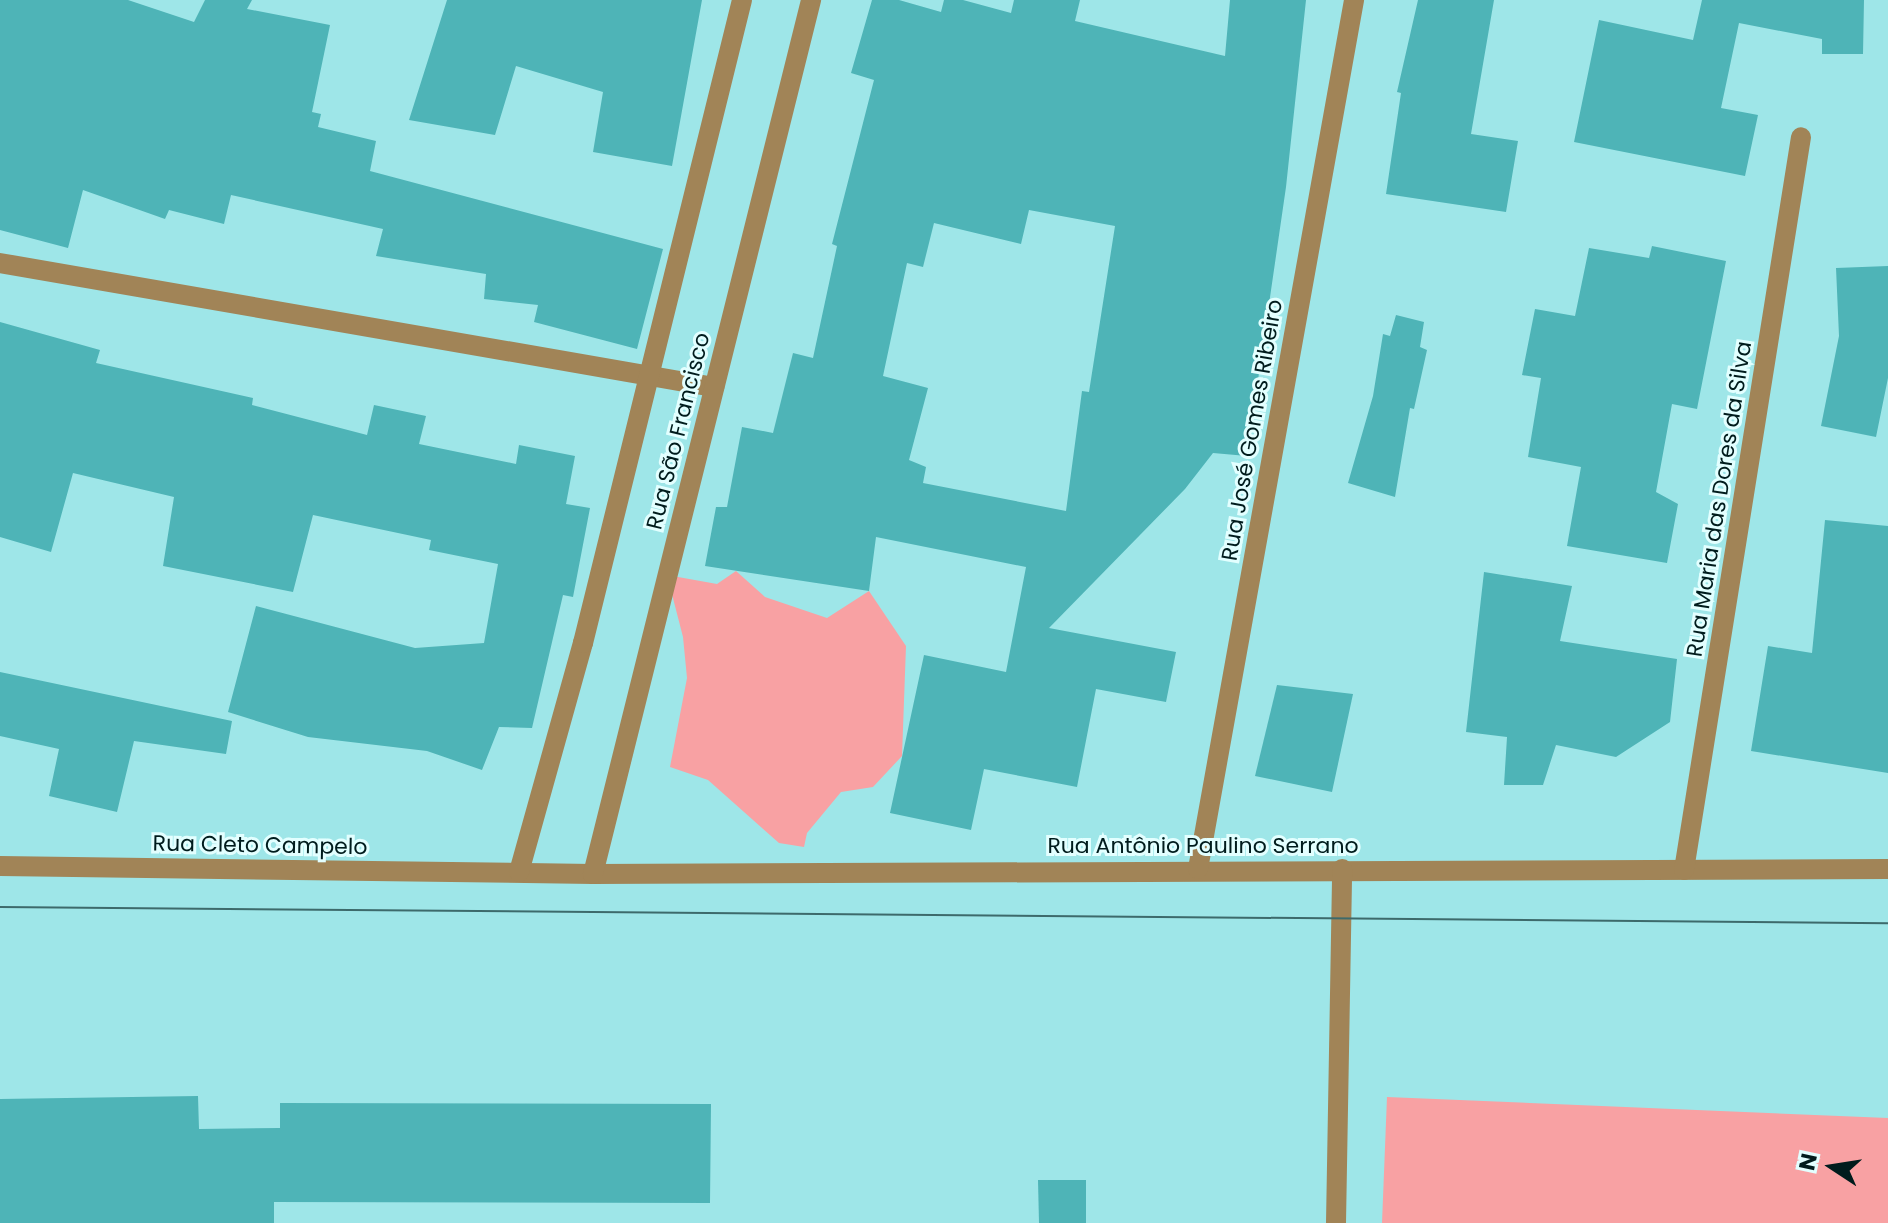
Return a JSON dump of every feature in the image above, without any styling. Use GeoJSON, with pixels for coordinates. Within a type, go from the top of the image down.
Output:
{"type":"FeatureCollection","features":[{"type":"Feature","properties":{"kind":"street","name":"Rua São Francisco"},"geometry":{"type":"LineString","coordinates":[[519,872],[651,376],[742,0]]}},
{"type":"Feature","properties":{"kind":"street","name":"Rua São Francisco"},"geometry":{"type":"LineString","coordinates":[[593,874],[811,0]]}},
{"type":"Feature","properties":{"kind":"street","name":"Rua José Gomes Ribeiro"},"geometry":{"type":"LineString","coordinates":[[1198,869],[1354,0]]}},
{"type":"Feature","properties":{"kind":"street","name":"Rua Maria das Dores da Silva"},"geometry":{"type":"LineString","coordinates":[[1684,870],[1801,137]]}},
{"type":"Feature","properties":{"kind":"street"},"geometry":{"type":"LineString","coordinates":[[0,263],[714,387]]}},
{"type":"Feature","properties":{"kind":"street","name":"Rua Cleto Campelo"},"geometry":{"type":"LineString","coordinates":[[0,866],[519,872]]}},
{"type":"Feature","properties":{"kind":"street"},"geometry":{"type":"LineString","coordinates":[[1336,1223],[1342,869]]}},
{"type":"Feature","properties":{"kind":"street","name":"Rua Antônio Paulino Serrano"},"geometry":{"type":"LineString","coordinates":[[519,872],[1888,869]]}},
{"type":"Feature","properties":{"kind":"shaded area"},"geometry":{"type":"Polygon","coordinates":[[[736,571],[765,597],[827,618],[869,591],[906,646],[902,756],[873,787],[841,792],[807,833],[804,847],[779,843],[708,780],[670,767],[687,678],[683,637],[667,575],[717,584],[736,571]]]}},
{"type":"Feature","properties":{"kind":"shaded area"},"geometry":{"type":"Polygon","coordinates":[[[1387,1097],[1888,1118],[1888,1223],[1382,1223],[1387,1097]]]}},
{"type":"Feature","properties":{"kind":"building"},"geometry":{"type":"Polygon","coordinates":[[[0,0],[128,0],[194,22],[205,0],[252,0],[247,9],[330,25],[312,112],[321,114],[318,127],[376,141],[370,171],[663,249],[637,349],[534,322],[538,305],[484,299],[486,274],[376,256],[383,229],[231,195],[224,224],[169,210],[165,219],[83,190],[68,248],[0,230],[0,0]]]}},
{"type":"Feature","properties":{"kind":"building"},"geometry":{"type":"Polygon","coordinates":[[[447,0],[702,0],[672,166],[593,152],[603,92],[516,66],[495,135],[409,120],[447,0]]]}},
{"type":"Feature","properties":{"kind":"building"},"geometry":{"type":"Polygon","coordinates":[[[872,0],[899,0],[941,12],[944,0],[963,0],[1011,13],[1014,0],[1080,0],[1075,21],[1225,56],[1230,0],[1306,0],[1286,187],[1247,456],[1213,453],[1185,489],[1049,628],[1176,652],[1166,702],[1096,689],[1077,787],[984,769],[971,830],[890,813],[924,655],[1006,672],[1026,567],[876,537],[869,591],[705,566],[716,507],[727,507],[742,427],[773,433],[793,353],[813,358],[837,246],[832,244],[874,80],[851,73],[872,0]],[[1029,210],[1021,244],[934,223],[923,267],[907,263],[883,376],[928,388],[909,460],[926,467],[923,483],[1066,511],[1082,391],[1089,392],[1115,226],[1029,210]]]}},
{"type":"Feature","properties":{"kind":"building"},"geometry":{"type":"Polygon","coordinates":[[[1418,0],[1494,0],[1471,134],[1518,141],[1506,212],[1386,194],[1401,93],[1397,92],[1418,0]]]}},
{"type":"Feature","properties":{"kind":"building"},"geometry":{"type":"Polygon","coordinates":[[[1702,0],[1864,0],[1863,54],[1822,54],[1822,39],[1739,23],[1721,108],[1758,115],[1745,176],[1574,142],[1599,20],[1693,40],[1702,0]]]}},
{"type":"Feature","properties":{"kind":"building"},"geometry":{"type":"Polygon","coordinates":[[[1652,246],[1726,261],[1697,409],[1672,404],[1656,492],[1678,504],[1667,563],[1567,546],[1581,467],[1528,457],[1541,378],[1522,375],[1535,309],[1575,316],[1589,248],[1649,258],[1652,246]]]}},
{"type":"Feature","properties":{"kind":"building"},"geometry":{"type":"Polygon","coordinates":[[[1888,266],[1888,378],[1876,437],[1821,426],[1839,336],[1836,268],[1888,266]]]}},
{"type":"Feature","properties":{"kind":"building"},"geometry":{"type":"Polygon","coordinates":[[[1396,315],[1424,322],[1420,347],[1427,350],[1414,409],[1410,408],[1395,497],[1348,483],[1373,396],[1383,334],[1390,336],[1396,315]]]}},
{"type":"Feature","properties":{"kind":"building"},"geometry":{"type":"Polygon","coordinates":[[[0,322],[100,350],[96,363],[253,398],[252,405],[367,435],[374,405],[426,416],[419,444],[516,464],[519,445],[575,456],[566,504],[590,508],[573,597],[563,595],[532,728],[499,727],[482,770],[427,751],[308,737],[228,712],[256,606],[415,648],[484,643],[498,564],[429,550],[431,540],[313,515],[293,592],[163,566],[174,497],[73,473],[51,552],[0,537],[0,322]]]}},
{"type":"Feature","properties":{"kind":"building"},"geometry":{"type":"Polygon","coordinates":[[[1825,520],[1888,526],[1888,773],[1751,751],[1768,646],[1812,653],[1825,520]]]}},
{"type":"Feature","properties":{"kind":"building"},"geometry":{"type":"Polygon","coordinates":[[[1484,572],[1572,586],[1560,641],[1677,659],[1670,722],[1616,757],[1556,745],[1543,785],[1504,785],[1507,737],[1466,732],[1484,572]]]}},
{"type":"Feature","properties":{"kind":"building"},"geometry":{"type":"Polygon","coordinates":[[[0,672],[232,721],[226,754],[134,741],[117,812],[49,796],[59,749],[0,736],[0,672]]]}},
{"type":"Feature","properties":{"kind":"building"},"geometry":{"type":"Polygon","coordinates":[[[1277,685],[1353,694],[1332,792],[1255,776],[1277,685]]]}},
{"type":"Feature","properties":{"kind":"building"},"geometry":{"type":"Polygon","coordinates":[[[198,1096],[199,1129],[280,1128],[280,1103],[711,1104],[710,1203],[274,1202],[274,1223],[0,1223],[0,1099],[198,1096]]]}},
{"type":"Feature","properties":{"kind":"building"},"geometry":{"type":"Polygon","coordinates":[[[1038,1180],[1086,1180],[1086,1223],[1039,1223],[1038,1180]]]}},
{"type":"Feature","properties":{"kind":"tram line"},"geometry":{"type":"LineString","coordinates":[[0,907],[1888,923]]}}]}
